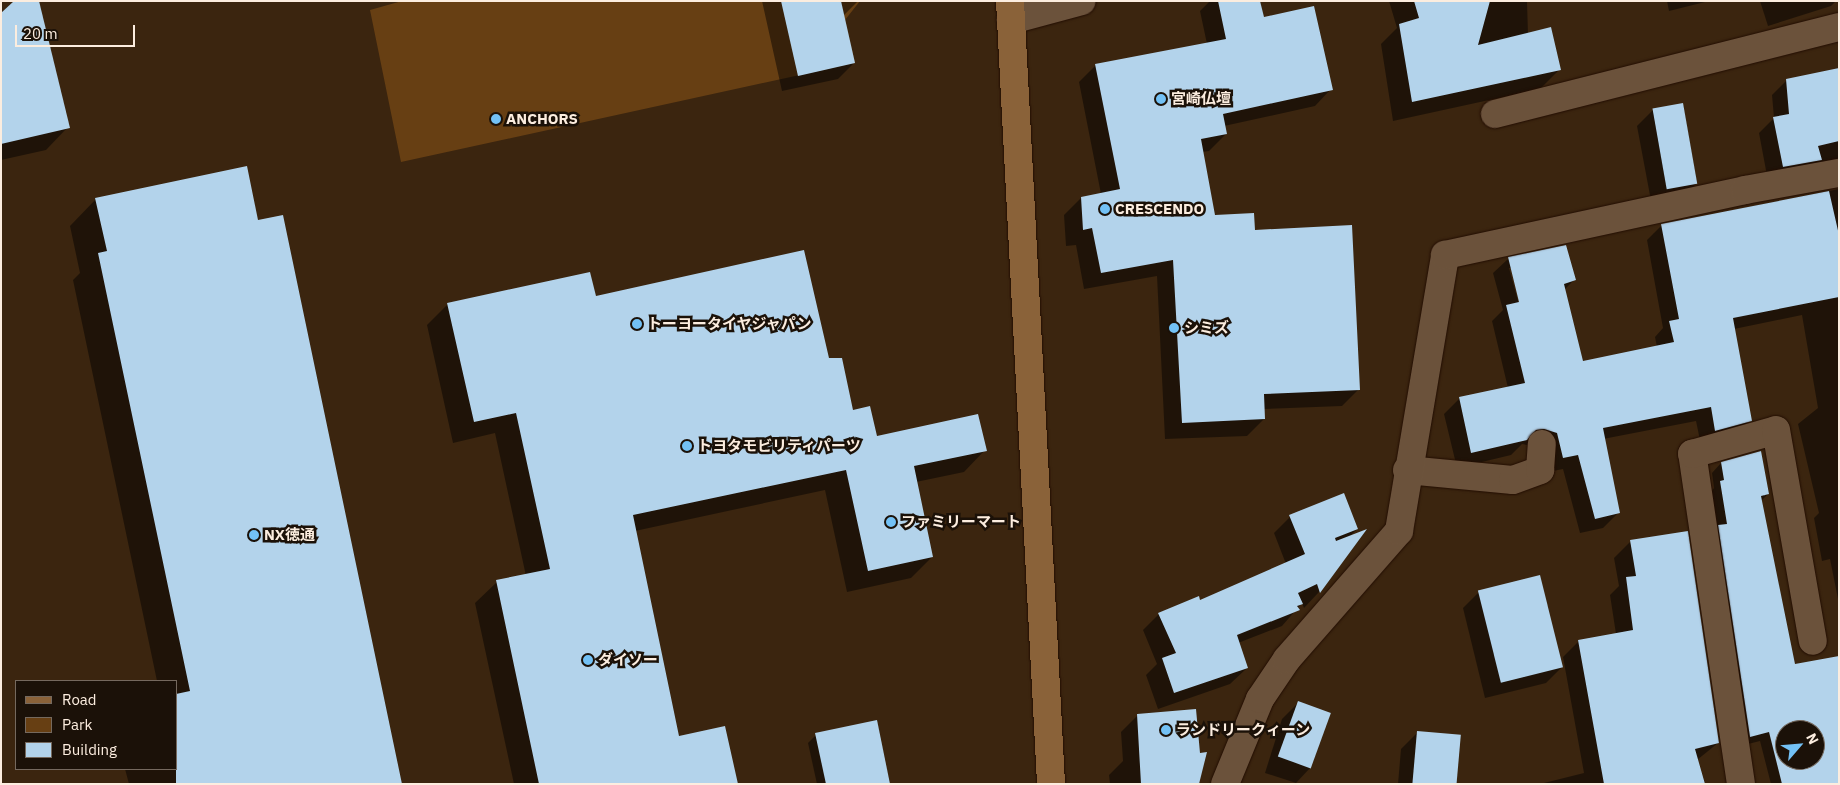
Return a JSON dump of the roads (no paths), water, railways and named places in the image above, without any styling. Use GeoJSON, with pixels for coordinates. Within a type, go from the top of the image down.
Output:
{"type":"FeatureCollection","features":[{"type":"Feature","properties":{"kind":"street"},"geometry":{"type":"LineString","coordinates":[[1052,784],[1011,10],[1082,1]]}},
{"type":"Feature","properties":{"kind":"street"},"geometry":{"type":"LineString","coordinates":[[1495,114],[1839,27]]}},
{"type":"Feature","properties":{"kind":"street"},"geometry":{"type":"LineString","coordinates":[[1230,784],[1225,784],[1260,699],[1287,659],[1399,531],[1407,470],[1445,255],[1736,192],[1839,173]]}},
{"type":"Feature","properties":{"kind":"street"},"geometry":{"type":"LineString","coordinates":[[1740,784],[1692,454],[1776,430],[1814,641]]}},
{"type":"Feature","properties":{"kind":"street"},"geometry":{"type":"LineString","coordinates":[[1407,470],[1513,480],[1540,470],[1542,444]]}},
{"type":"Feature","properties":{"kind":"place","name":"宮崎仏壇"},"geometry":{"type":"Point","coordinates":[1161,99]}},
{"type":"Feature","properties":{"kind":"place","name":"ANCHORS"},"geometry":{"type":"Point","coordinates":[496,119]}},
{"type":"Feature","properties":{"kind":"place","name":"CRESCENDO"},"geometry":{"type":"Point","coordinates":[1105,209]}},
{"type":"Feature","properties":{"kind":"place","name":"トーヨータイヤジャパン"},"geometry":{"type":"Point","coordinates":[637,324]}},
{"type":"Feature","properties":{"kind":"place","name":"シミズ"},"geometry":{"type":"Point","coordinates":[1174,328]}},
{"type":"Feature","properties":{"kind":"place","name":"トヨタモビリティパーツ"},"geometry":{"type":"Point","coordinates":[687,446]}},
{"type":"Feature","properties":{"kind":"place","name":"ファミリーマート"},"geometry":{"type":"Point","coordinates":[891,522]}},
{"type":"Feature","properties":{"kind":"place","name":"NX徳通"},"geometry":{"type":"Point","coordinates":[254,535]}},
{"type":"Feature","properties":{"kind":"place","name":"ダイソー"},"geometry":{"type":"Point","coordinates":[588,660]}},
{"type":"Feature","properties":{"kind":"place","name":"ランドリークィーン"},"geometry":{"type":"Point","coordinates":[1166,730]}}]}
